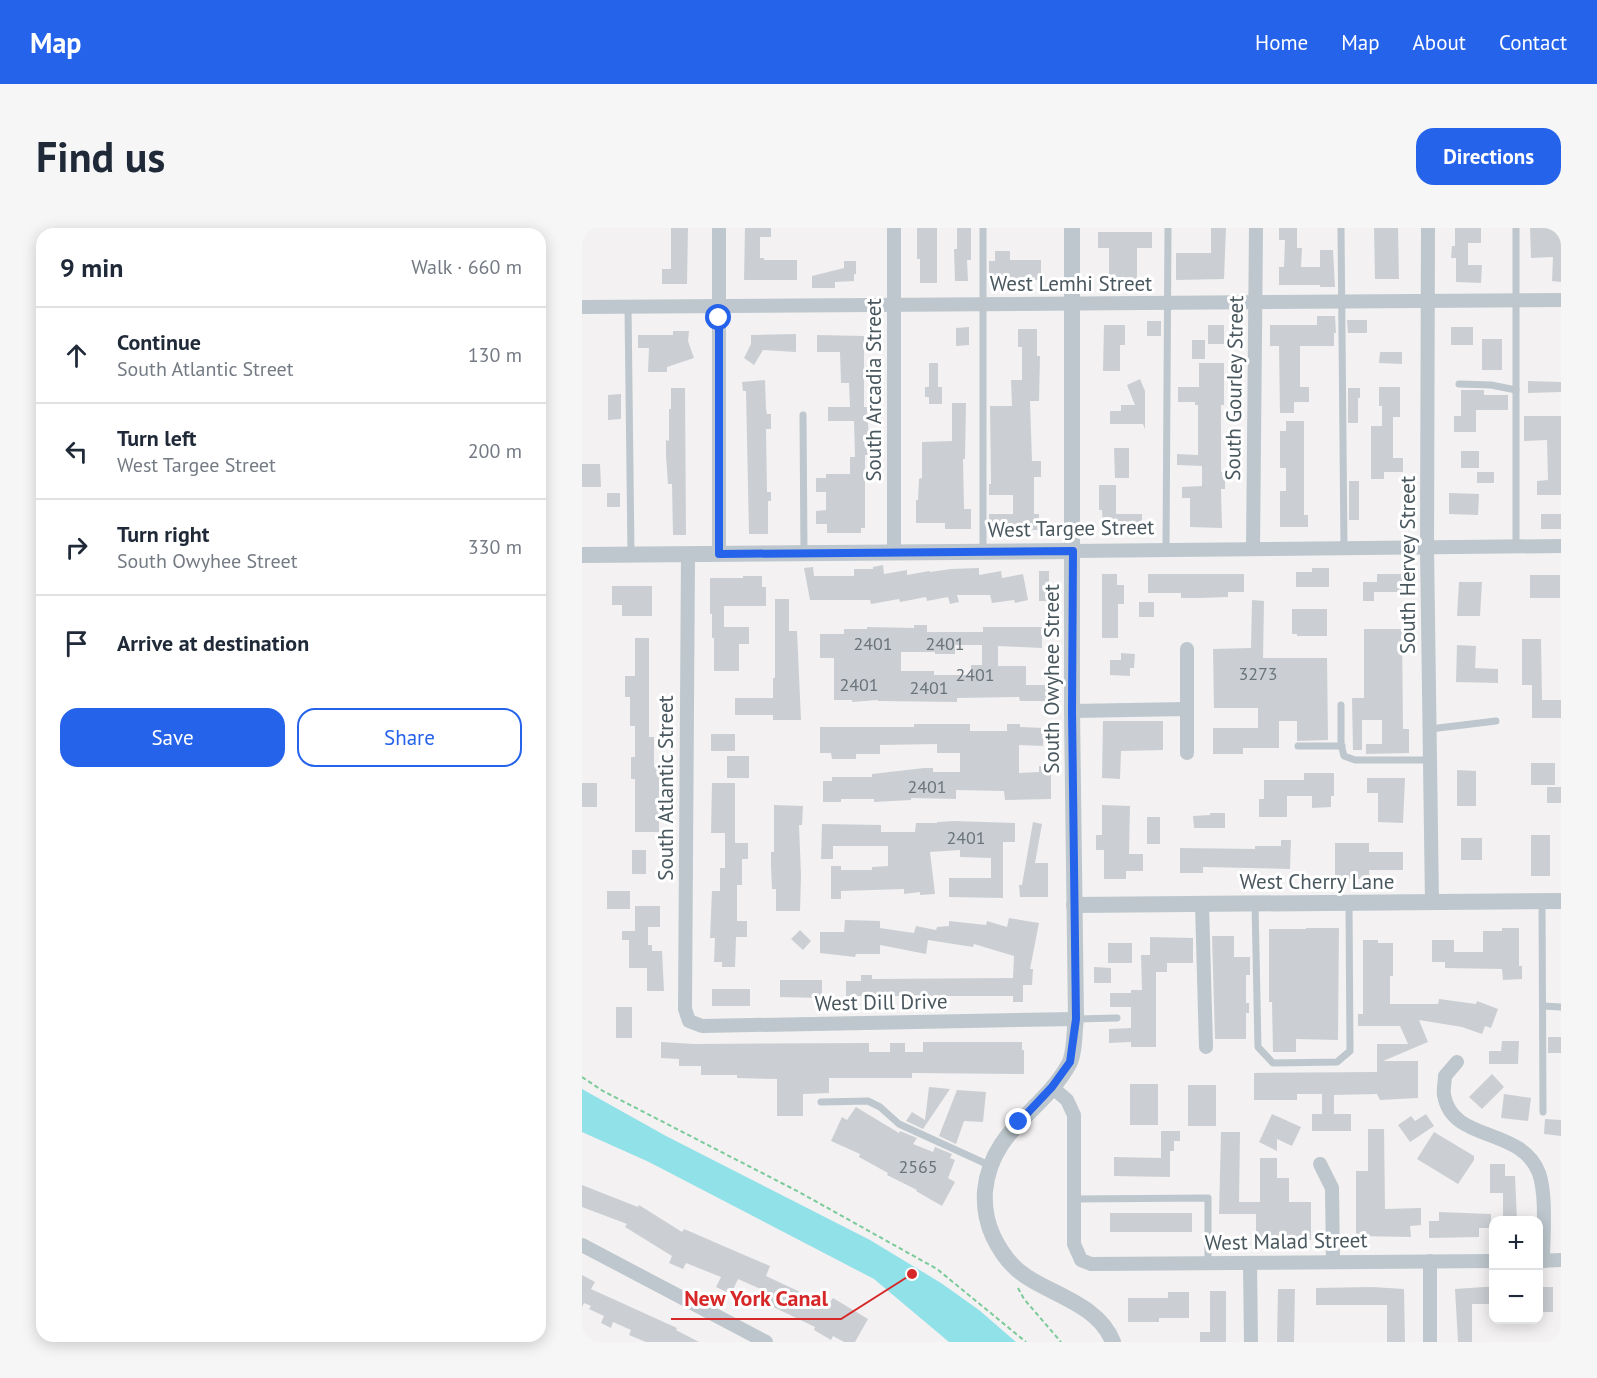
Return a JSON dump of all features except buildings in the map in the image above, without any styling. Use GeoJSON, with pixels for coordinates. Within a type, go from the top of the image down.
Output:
{"type":"FeatureCollection","features":[{"type":"Feature","properties":{"kind":"street"},"geometry":{"type":"LineString","coordinates":[[719,228],[719,554]]}},
{"type":"Feature","properties":{"kind":"street","name":"South Arcadia Street"},"geometry":{"type":"LineString","coordinates":[[894,228],[894,552]]}},
{"type":"Feature","properties":{"kind":"street","name":"South Owyhee Street"},"geometry":{"type":"LineString","coordinates":[[1072,228],[1072,711],[1076,1019],[1070,1062],[1052,1087],[999,1145],[987,1176],[984,1201],[987,1223],[1007,1261],[1026,1277],[1091,1313],[1111,1336],[1113,1342]]}},
{"type":"Feature","properties":{"kind":"street","name":"South Gourley Street"},"geometry":{"type":"LineString","coordinates":[[1253,549],[1256,228]]}},
{"type":"Feature","properties":{"kind":"street","name":"South Hervey Street"},"geometry":{"type":"LineString","coordinates":[[1428,228],[1427,548],[1432,903]]}},
{"type":"Feature","properties":{"kind":"street","name":"West Lemhi Street"},"geometry":{"type":"LineString","coordinates":[[582,307],[1561,300]]}},
{"type":"Feature","properties":{"kind":"street","name":"West Targee Street"},"geometry":{"type":"LineString","coordinates":[[582,555],[1561,546]]}},
{"type":"Feature","properties":{"kind":"street","name":"South Atlantic Street"},"geometry":{"type":"LineString","coordinates":[[688,554],[685,1009],[689,1021]]}},
{"type":"Feature","properties":{"kind":"street"},"geometry":{"type":"LineString","coordinates":[[1186,648],[1187,753]]}},
{"type":"Feature","properties":{"kind":"street"},"geometry":{"type":"LineString","coordinates":[[1072,711],[1187,709]]}},
{"type":"Feature","properties":{"kind":"street","name":"West Cherry Lane"},"geometry":{"type":"LineString","coordinates":[[1074,905],[1561,901]]}},
{"type":"Feature","properties":{"kind":"street"},"geometry":{"type":"LineString","coordinates":[[1202,904],[1206,1047]]}},
{"type":"Feature","properties":{"kind":"street","name":"West Dill Drive"},"geometry":{"type":"LineString","coordinates":[[689,1021],[702,1026],[1076,1019]]}},
{"type":"Feature","properties":{"kind":"street"},"geometry":{"type":"LineString","coordinates":[[1457,1062],[1445,1076],[1444,1095],[1455,1117],[1483,1134],[1504,1139],[1518,1147],[1531,1160],[1539,1173],[1542,1190],[1542,1216]]}},
{"type":"Feature","properties":{"kind":"street"},"geometry":{"type":"LineString","coordinates":[[1052,1087],[1067,1100],[1074,1115],[1074,1199]]}},
{"type":"Feature","properties":{"kind":"street"},"geometry":{"type":"LineString","coordinates":[[1320,1164],[1332,1188],[1333,1262]]}},
{"type":"Feature","properties":{"kind":"street","name":"West Malad Street"},"geometry":{"type":"LineString","coordinates":[[1074,1199],[1074,1244],[1081,1260],[1091,1264],[1489,1261]]}},
{"type":"Feature","properties":{"kind":"street"},"geometry":{"type":"LineString","coordinates":[[582,1245],[766,1342]]}},
{"type":"Feature","properties":{"kind":"street"},"geometry":{"type":"LineString","coordinates":[[1543,1261],[1561,1260]]}},
{"type":"Feature","properties":{"kind":"street"},"geometry":{"type":"LineString","coordinates":[[1430,1261],[1430,1342]]}},
{"type":"Feature","properties":{"kind":"street"},"geometry":{"type":"LineString","coordinates":[[1250,1263],[1251,1342]]}},
{"type":"Feature","properties":{"kind":"lane"},"geometry":{"type":"LineString","coordinates":[[983,228],[983,552]]}},
{"type":"Feature","properties":{"kind":"lane"},"geometry":{"type":"LineString","coordinates":[[1166,550],[1168,228]]}},
{"type":"Feature","properties":{"kind":"lane"},"geometry":{"type":"LineString","coordinates":[[1341,228],[1344,548]]}},
{"type":"Feature","properties":{"kind":"lane"},"geometry":{"type":"LineString","coordinates":[[1516,228],[1516,547]]}},
{"type":"Feature","properties":{"kind":"lane"},"geometry":{"type":"LineString","coordinates":[[628,307],[631,555]]}},
{"type":"Feature","properties":{"kind":"lane"},"geometry":{"type":"LineString","coordinates":[[1460,384],[1491,385],[1516,390]]}},
{"type":"Feature","properties":{"kind":"lane"},"geometry":{"type":"LineString","coordinates":[[803,415],[804,553]]}},
{"type":"Feature","properties":{"kind":"lane"},"geometry":{"type":"LineString","coordinates":[[1341,705],[1344,756],[1355,760],[1430,760]]}},
{"type":"Feature","properties":{"kind":"lane"},"geometry":{"type":"LineString","coordinates":[[1430,729],[1496,721]]}},
{"type":"Feature","properties":{"kind":"lane"},"geometry":{"type":"LineString","coordinates":[[1298,746],[1342,746]]}},
{"type":"Feature","properties":{"kind":"lane"},"geometry":{"type":"LineString","coordinates":[[1542,901],[1543,1112]]}},
{"type":"Feature","properties":{"kind":"lane"},"geometry":{"type":"LineString","coordinates":[[1255,904],[1257,1047],[1273,1063],[1337,1062],[1350,1051],[1349,903]]}},
{"type":"Feature","properties":{"kind":"lane"},"geometry":{"type":"LineString","coordinates":[[1543,1006],[1561,1006]]}},
{"type":"Feature","properties":{"kind":"lane"},"geometry":{"type":"LineString","coordinates":[[1076,1019],[1117,1018]]}},
{"type":"Feature","properties":{"kind":"lane"},"geometry":{"type":"LineString","coordinates":[[821,1102],[868,1101],[880,1107],[899,1124],[991,1166]]}},
{"type":"Feature","properties":{"kind":"lane"},"geometry":{"type":"LineString","coordinates":[[1074,1199],[1208,1198],[1208,1263]]}},
{"type":"Feature","properties":{"kind":"path"},"geometry":{"type":"LineString","coordinates":[[582,1077],[603,1091],[799,1192],[937,1269],[1026,1342]]}},
{"type":"Feature","properties":{"kind":"path"},"geometry":{"type":"LineString","coordinates":[[1016,1285],[1024,1299],[1061,1342]]}},
{"type":"Feature","properties":{"kind":"water"},"geometry":{"type":"Polygon","coordinates":[[[582,1089],[666,1136],[870,1240],[941,1283],[979,1310],[1016,1342],[949,1342],[874,1279],[649,1162],[582,1132],[582,1089]]]}},
{"type":"Feature","properties":{"kind":"place","name":"New York Canal"},"geometry":{"type":"Point","coordinates":[912,1274]}},
{"type":"Feature","properties":{"kind":"route"},"geometry":{"type":"LineString","coordinates":[[719,318],[719,554],[1073,551],[1072,711],[1076,1019],[1070,1062],[1052,1087],[1019,1122]]}}]}
